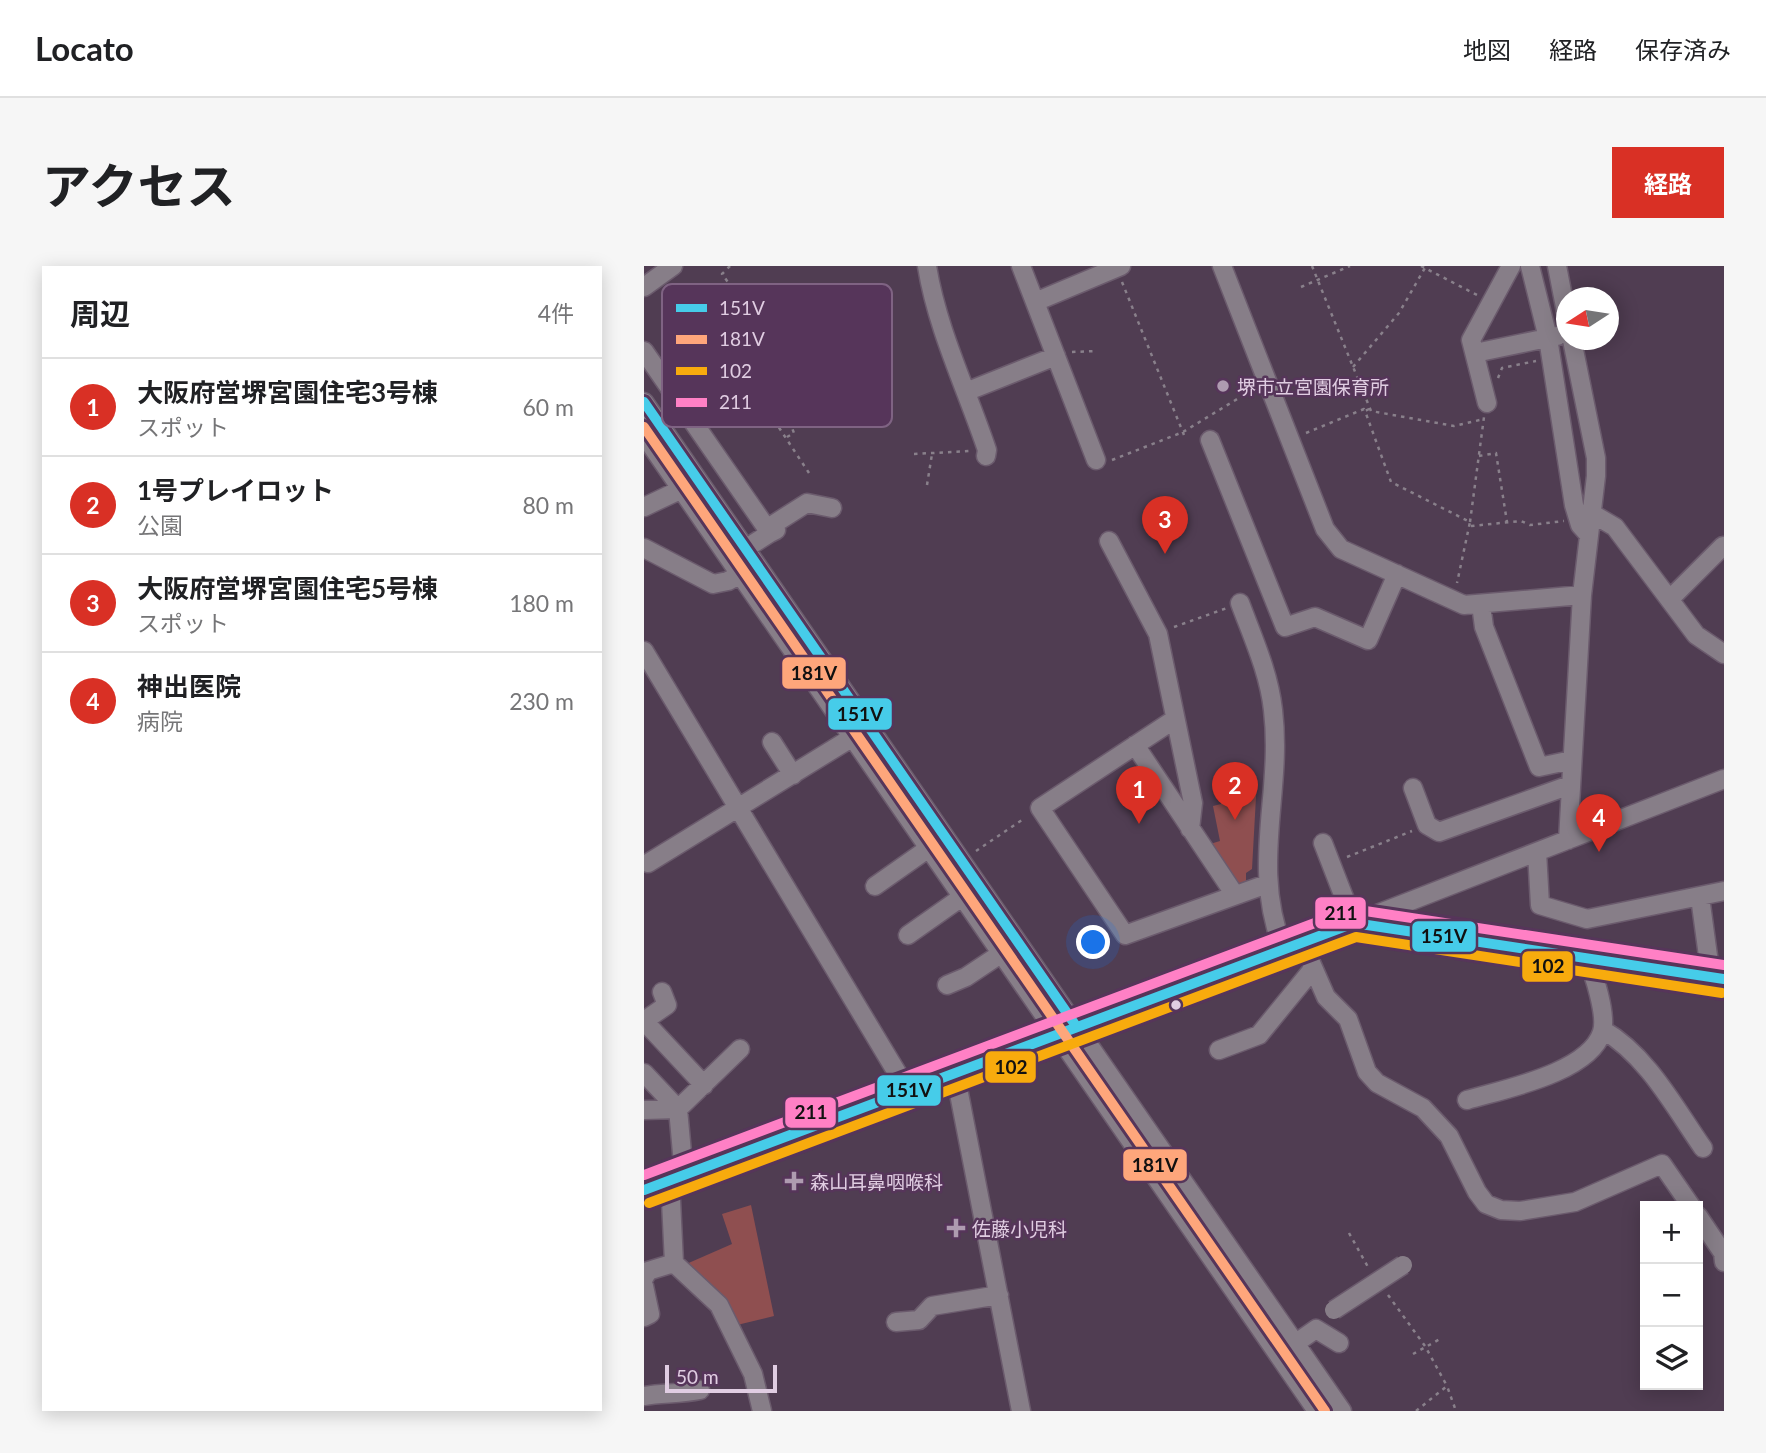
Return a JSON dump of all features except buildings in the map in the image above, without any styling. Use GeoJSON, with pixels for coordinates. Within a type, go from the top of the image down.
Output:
{"type":"FeatureCollection","features":[{"type":"Feature","properties":{"kind":"street"},"geometry":{"type":"LineString","coordinates":[[644,287],[673,266]]}},
{"type":"Feature","properties":{"kind":"street"},"geometry":{"type":"LineString","coordinates":[[927,266],[935,306],[968,391],[987,453]]}},
{"type":"Feature","properties":{"kind":"street"},"geometry":{"type":"LineString","coordinates":[[1021,266],[1101,461]]}},
{"type":"Feature","properties":{"kind":"street"},"geometry":{"type":"LineString","coordinates":[[1222,266],[1325,530],[1341,549],[1464,605],[1582,595]]}},
{"type":"Feature","properties":{"kind":"street"},"geometry":{"type":"LineString","coordinates":[[1485,411],[1471,340],[1511,266]]}},
{"type":"Feature","properties":{"kind":"street"},"geometry":{"type":"LineString","coordinates":[[1530,266],[1548,338],[1586,522]]}},
{"type":"Feature","properties":{"kind":"street"},"geometry":{"type":"LineString","coordinates":[[1557,266],[1561,287]]}},
{"type":"Feature","properties":{"kind":"street"},"geometry":{"type":"LineString","coordinates":[[1035,302],[1119,267]]}},
{"type":"Feature","properties":{"kind":"street"},"geometry":{"type":"LineString","coordinates":[[1475,354],[1556,336]]}},
{"type":"Feature","properties":{"kind":"street"},"geometry":{"type":"LineString","coordinates":[[1568,840],[1586,522],[1596,458],[1574,350]]}},
{"type":"Feature","properties":{"kind":"street"},"geometry":{"type":"LineString","coordinates":[[644,351],[662,377]]}},
{"type":"Feature","properties":{"kind":"street"},"geometry":{"type":"LineString","coordinates":[[968,391],[1056,356]]}},
{"type":"Feature","properties":{"kind":"street"},"geometry":{"type":"LineString","coordinates":[[644,402],[745,549],[748,570],[853,737],[1317,1411]]}},
{"type":"Feature","properties":{"kind":"street"},"geometry":{"type":"LineString","coordinates":[[697,427],[770,533]]}},
{"type":"Feature","properties":{"kind":"street"},"geometry":{"type":"LineString","coordinates":[[644,435],[682,489],[748,570],[961,860],[1076,1026],[1269,1290],[1296,1343],[1342,1411]]}},
{"type":"Feature","properties":{"kind":"street"},"geometry":{"type":"LineString","coordinates":[[1210,440],[1284,627],[1315,617],[1368,640],[1397,574]]}},
{"type":"Feature","properties":{"kind":"street"},"geometry":{"type":"LineString","coordinates":[[644,507],[682,489]]}},
{"type":"Feature","properties":{"kind":"street"},"geometry":{"type":"LineString","coordinates":[[745,549],[775,530],[774,524],[807,503],[832,508]]}},
{"type":"Feature","properties":{"kind":"street"},"geometry":{"type":"LineString","coordinates":[[1586,522],[1615,527],[1696,635],[1724,654]]}},
{"type":"Feature","properties":{"kind":"street"},"geometry":{"type":"LineString","coordinates":[[1109,541],[1158,634],[1193,803],[1190,829]]}},
{"type":"Feature","properties":{"kind":"street"},"geometry":{"type":"LineString","coordinates":[[1670,599],[1723,546]]}},
{"type":"Feature","properties":{"kind":"street"},"geometry":{"type":"LineString","coordinates":[[644,548],[713,584],[748,570]]}},
{"type":"Feature","properties":{"kind":"street"},"geometry":{"type":"LineString","coordinates":[[1480,604],[1484,628],[1539,767],[1572,760]]}},
{"type":"Feature","properties":{"kind":"street"},"geometry":{"type":"LineString","coordinates":[[1235,605],[1265,668],[1273,710],[1274,744],[1266,844],[1267,884],[1283,949]]}},
{"type":"Feature","properties":{"kind":"street"},"geometry":{"type":"LineString","coordinates":[[644,651],[908,1091]]}},
{"type":"Feature","properties":{"kind":"street"},"geometry":{"type":"LineString","coordinates":[[1175,719],[1040,808],[1125,935],[1267,884]]}},
{"type":"Feature","properties":{"kind":"street"},"geometry":{"type":"LineString","coordinates":[[648,863],[853,737]]}},
{"type":"Feature","properties":{"kind":"street"},"geometry":{"type":"LineString","coordinates":[[772,742],[793,775]]}},
{"type":"Feature","properties":{"kind":"street"},"geometry":{"type":"LineString","coordinates":[[1135,746],[1235,895]]}},
{"type":"Feature","properties":{"kind":"street"},"geometry":{"type":"LineString","coordinates":[[644,1190],[1354,923],[1724,779]]}},
{"type":"Feature","properties":{"kind":"street"},"geometry":{"type":"LineString","coordinates":[[1413,788],[1427,825],[1440,832],[1570,785]]}},
{"type":"Feature","properties":{"kind":"street"},"geometry":{"type":"LineString","coordinates":[[1323,843],[1354,923]]}},
{"type":"Feature","properties":{"kind":"street"},"geometry":{"type":"LineString","coordinates":[[875,886],[929,848]]}},
{"type":"Feature","properties":{"kind":"street"},"geometry":{"type":"LineString","coordinates":[[1537,852],[1540,905],[1587,919],[1724,891]]}},
{"type":"Feature","properties":{"kind":"street"},"geometry":{"type":"LineString","coordinates":[[908,936],[962,897]]}},
{"type":"Feature","properties":{"kind":"street"},"geometry":{"type":"LineString","coordinates":[[1354,923],[1718,979],[1700,897]]}},
{"type":"Feature","properties":{"kind":"street"},"geometry":{"type":"LineString","coordinates":[[1302,942],[1326,997],[1348,1019],[1367,1072],[1377,1083],[1423,1108],[1449,1136],[1477,1192],[1486,1204],[1500,1210],[1520,1211],[1575,1202],[1662,1164],[1688,1201]]}},
{"type":"Feature","properties":{"kind":"street"},"geometry":{"type":"LineString","coordinates":[[947,985],[966,977],[1002,953]]}},
{"type":"Feature","properties":{"kind":"street"},"geometry":{"type":"LineString","coordinates":[[1467,1100],[1533,1081],[1589,1054],[1603,1030],[1597,979],[1587,959]]}},
{"type":"Feature","properties":{"kind":"street"},"geometry":{"type":"LineString","coordinates":[[1219,1050],[1259,1035],[1312,970]]}},
{"type":"Feature","properties":{"kind":"street"},"geometry":{"type":"LineString","coordinates":[[662,992],[667,1005],[644,1021],[704,1085]]}},
{"type":"Feature","properties":{"kind":"street"},"geometry":{"type":"LineString","coordinates":[[1603,1030],[1622,1041],[1659,1085],[1703,1148]]}},
{"type":"Feature","properties":{"kind":"street"},"geometry":{"type":"LineString","coordinates":[[644,1110],[678,1109],[740,1049]]}},
{"type":"Feature","properties":{"kind":"street"},"geometry":{"type":"LineString","coordinates":[[644,1073],[678,1109],[674,1263],[719,1305],[753,1374],[762,1411]]}},
{"type":"Feature","properties":{"kind":"street"},"geometry":{"type":"LineString","coordinates":[[955,1073],[1021,1411]]}},
{"type":"Feature","properties":{"kind":"street"},"geometry":{"type":"LineString","coordinates":[[1703,1223],[1723,1253],[1724,1262]]}},
{"type":"Feature","properties":{"kind":"street"},"geometry":{"type":"LineString","coordinates":[[644,1278],[648,1271],[674,1263]]}},
{"type":"Feature","properties":{"kind":"street"},"geometry":{"type":"LineString","coordinates":[[1296,1343],[1316,1329],[1318,1321],[1403,1265]]}},
{"type":"Feature","properties":{"kind":"street"},"geometry":{"type":"LineString","coordinates":[[644,1286],[650,1314],[644,1317]]}},
{"type":"Feature","properties":{"kind":"street"},"geometry":{"type":"LineString","coordinates":[[896,1322],[919,1320],[932,1306],[999,1295]]}},
{"type":"Feature","properties":{"kind":"street"},"geometry":{"type":"LineString","coordinates":[[1316,1329],[1339,1343]]}},
{"type":"Feature","properties":{"kind":"street"},"geometry":{"type":"LineString","coordinates":[[644,1396],[672,1396],[700,1390]]}},
{"type":"Feature","properties":{"kind":"path"},"geometry":{"type":"LineString","coordinates":[[730,266],[722,274],[730,284]]}},
{"type":"Feature","properties":{"kind":"path"},"geometry":{"type":"LineString","coordinates":[[1312,266],[1370,409]]}},
{"type":"Feature","properties":{"kind":"path"},"geometry":{"type":"LineString","coordinates":[[1301,287],[1350,266]]}},
{"type":"Feature","properties":{"kind":"path"},"geometry":{"type":"LineString","coordinates":[[1119,267],[1183,433]]}},
{"type":"Feature","properties":{"kind":"path"},"geometry":{"type":"LineString","coordinates":[[1353,367],[1399,313],[1424,267],[1491,303]]}},
{"type":"Feature","properties":{"kind":"path"},"geometry":{"type":"LineString","coordinates":[[1056,356],[1066,352],[1096,351]]}},
{"type":"Feature","properties":{"kind":"path"},"geometry":{"type":"LineString","coordinates":[[1454,600],[1470,522],[1485,411],[1502,368],[1551,358]]}},
{"type":"Feature","properties":{"kind":"path"},"geometry":{"type":"LineString","coordinates":[[1101,461],[1183,433],[1267,381]]}},
{"type":"Feature","properties":{"kind":"path"},"geometry":{"type":"LineString","coordinates":[[1290,440],[1364,409],[1454,426],[1485,411]]}},
{"type":"Feature","properties":{"kind":"path"},"geometry":{"type":"LineString","coordinates":[[1365,411],[1391,481],[1470,522]]}},
{"type":"Feature","properties":{"kind":"path"},"geometry":{"type":"LineString","coordinates":[[780,427],[809,473]]}},
{"type":"Feature","properties":{"kind":"path"},"geometry":{"type":"LineString","coordinates":[[787,438],[794,433],[791,427]]}},
{"type":"Feature","properties":{"kind":"path"},"geometry":{"type":"LineString","coordinates":[[914,454],[987,453]]}},
{"type":"Feature","properties":{"kind":"path"},"geometry":{"type":"LineString","coordinates":[[1479,456],[1496,453],[1507,522]]}},
{"type":"Feature","properties":{"kind":"path"},"geometry":{"type":"LineString","coordinates":[[927,485],[932,454]]}},
{"type":"Feature","properties":{"kind":"path"},"geometry":{"type":"LineString","coordinates":[[1469,526],[1521,521],[1530,525],[1586,522]]}},
{"type":"Feature","properties":{"kind":"path"},"geometry":{"type":"LineString","coordinates":[[1158,634],[1235,605]]}},
{"type":"Feature","properties":{"kind":"path"},"geometry":{"type":"LineString","coordinates":[[961,860],[1040,808]]}},
{"type":"Feature","properties":{"kind":"path"},"geometry":{"type":"LineString","coordinates":[[1331,863],[1427,825]]}},
{"type":"Feature","properties":{"kind":"path"},"geometry":{"type":"LineString","coordinates":[[1349,1233],[1369,1269]]}},
{"type":"Feature","properties":{"kind":"path"},"geometry":{"type":"LineString","coordinates":[[1385,1291],[1425,1346],[1447,1386],[1456,1411]]}},
{"type":"Feature","properties":{"kind":"path"},"geometry":{"type":"LineString","coordinates":[[1413,1354],[1440,1339]]}},
{"type":"Feature","properties":{"kind":"path"},"geometry":{"type":"LineString","coordinates":[[1416,1411],[1447,1386]]}},
{"type":"Feature","properties":{"kind":"shaded area"},"geometry":{"type":"Polygon","coordinates":[[[1247,777],[1257,779],[1252,869],[1246,873],[1246,881],[1237,884],[1210,844],[1220,841],[1213,806],[1221,804],[1217,784],[1247,777]]]}},
{"type":"Feature","properties":{"kind":"shaded area"},"geometry":{"type":"Polygon","coordinates":[[[751,1205],[774,1316],[737,1325],[684,1265],[732,1244],[722,1214],[751,1205]]]}},
{"type":"Feature","properties":{"kind":"transit line","name":"151V"},"geometry":{"type":"LineString","coordinates":[[644,402],[1076,1026]]}},
{"type":"Feature","properties":{"kind":"transit line","name":"181V"},"geometry":{"type":"LineString","coordinates":[[644,427],[1325,1411]]}},
{"type":"Feature","properties":{"kind":"transit line","name":"211"},"geometry":{"type":"LineString","coordinates":[[644,1175],[1352,909],[1724,965]]}},
{"type":"Feature","properties":{"kind":"transit line","name":"151V"},"geometry":{"type":"LineString","coordinates":[[644,1190],[1354,923],[1724,979]]}},
{"type":"Feature","properties":{"kind":"transit line","name":"102"},"geometry":{"type":"LineString","coordinates":[[649,1203],[1356,937],[1722,993]]}},
{"type":"Feature","properties":{"kind":"place","name":"堺市立宮園保育所"},"geometry":{"type":"Point","coordinates":[1223,386]}},
{"type":"Feature","properties":{"kind":"place","name":"大阪府営堺宮園住宅5号棟"},"geometry":{"type":"Point","coordinates":[1165,554]}},
{"type":"Feature","properties":{"kind":"place","name":"1号プレイロット"},"geometry":{"type":"Point","coordinates":[1235,820]}},
{"type":"Feature","properties":{"kind":"place","name":"大阪府営堺宮園住宅3号棟"},"geometry":{"type":"Point","coordinates":[1139,824]}},
{"type":"Feature","properties":{"kind":"place","name":"神出医院"},"geometry":{"type":"Point","coordinates":[1599,852]}},
{"type":"Feature","properties":{"kind":"place","name":"森山耳鼻咽喉科"},"geometry":{"type":"Point","coordinates":[794,1181]}},
{"type":"Feature","properties":{"kind":"place","name":"佐藤小児科"},"geometry":{"type":"Point","coordinates":[956,1228]}}]}
